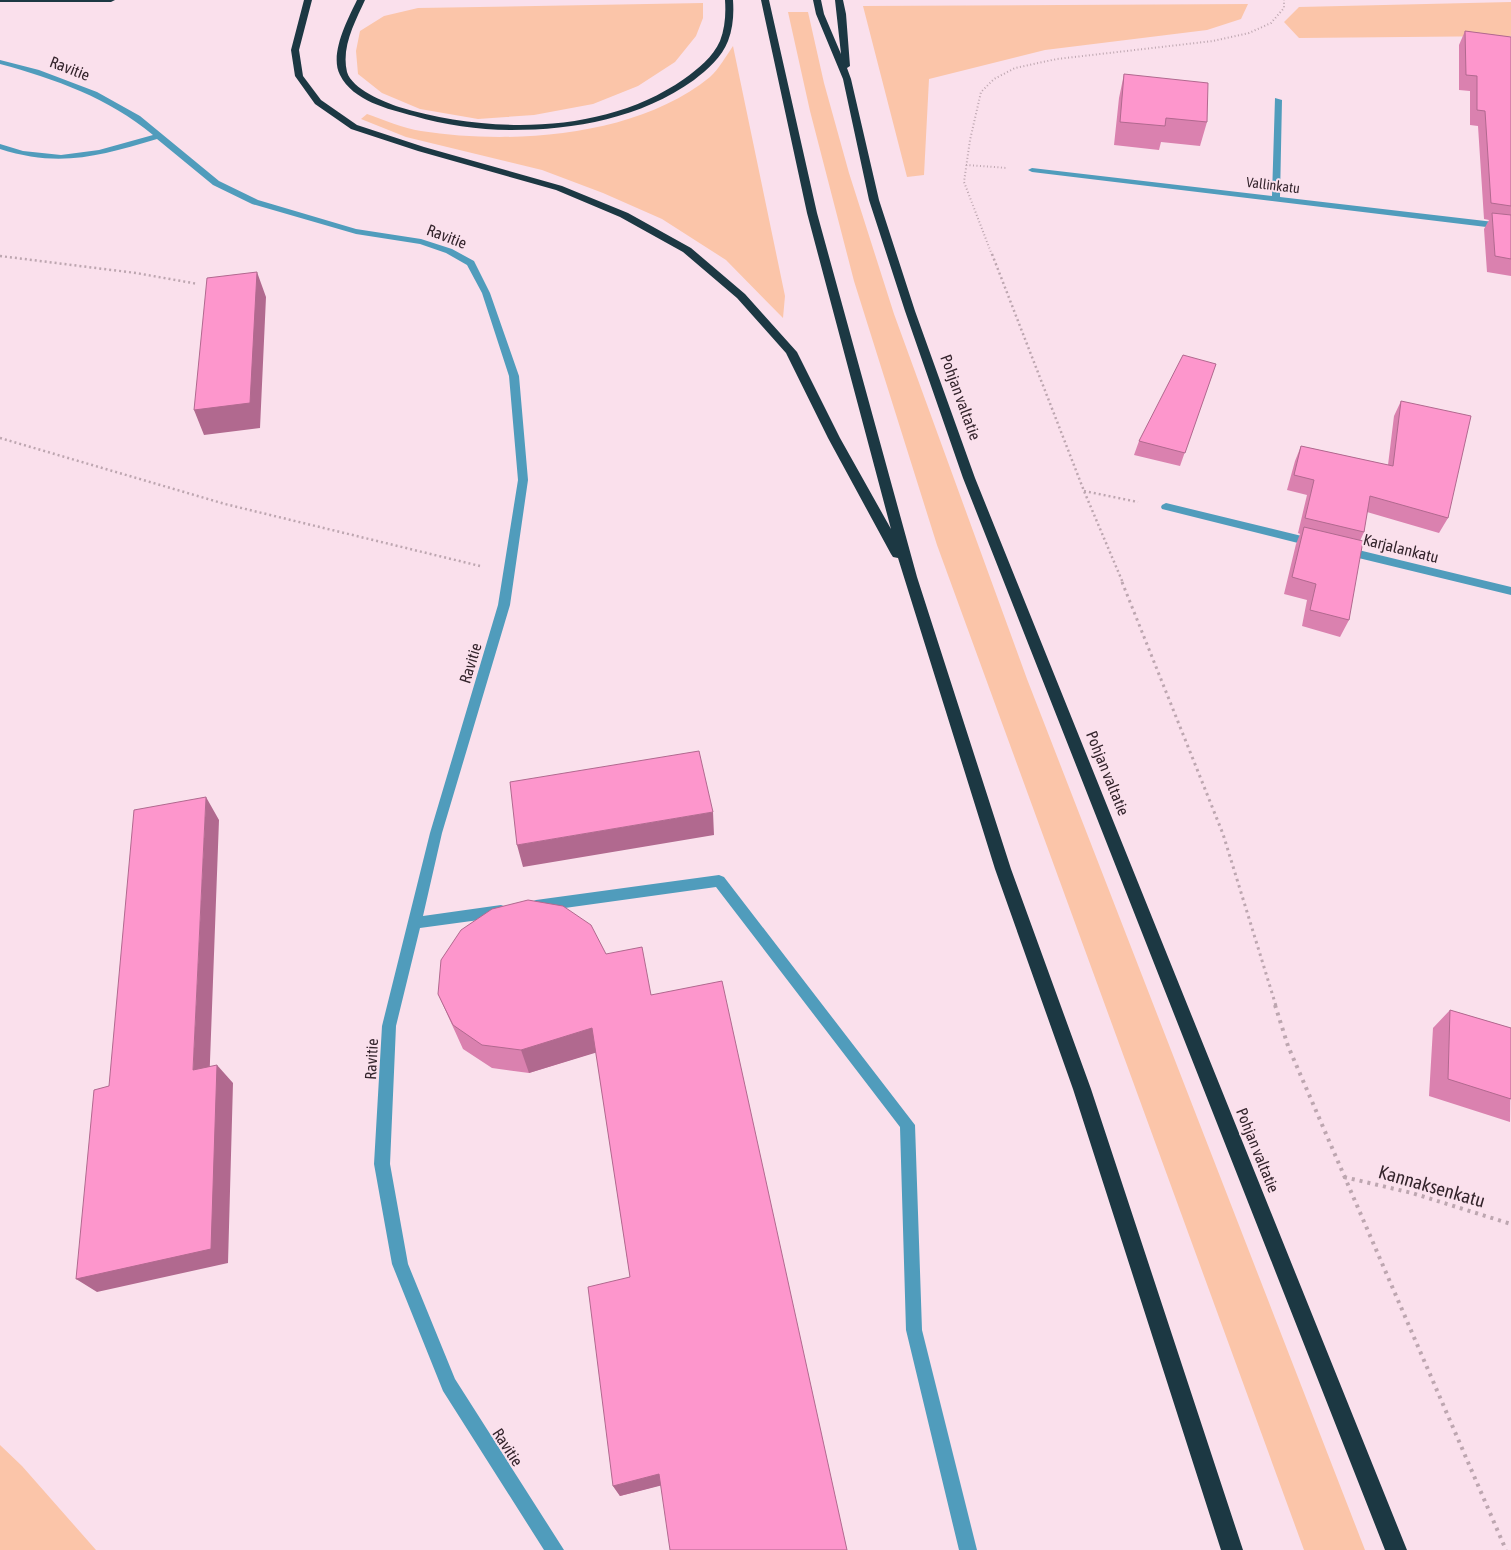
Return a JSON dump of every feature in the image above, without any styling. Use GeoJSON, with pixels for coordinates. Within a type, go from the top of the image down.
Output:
{"type":"FeatureCollection","features":[{"type":"Feature","properties":{"kind":"highway"},"geometry":{"type":"LineString","coordinates":[[0,0],[111,0]]}},
{"type":"Feature","properties":{"kind":"highway"},"geometry":{"type":"LineString","coordinates":[[308,0],[295,50],[299,76],[318,102],[354,127],[421,149],[558,188],[624,215],[687,250],[741,296],[791,352],[834,438],[910,577]]}},
{"type":"Feature","properties":{"kind":"highway"},"geometry":{"type":"LineString","coordinates":[[361,0],[347,29],[341,51],[343,74],[361,93],[392,108],[430,118],[479,125],[524,127],[610,116],[650,104],[682,85],[709,63],[724,42],[730,14],[729,0]]}},
{"type":"Feature","properties":{"kind":"highway"},"geometry":{"type":"LineString","coordinates":[[765,0],[812,213],[910,577],[1003,869],[1082,1089],[1232,1550]]}},
{"type":"Feature","properties":{"kind":"highway"},"geometry":{"type":"LineString","coordinates":[[839,0],[842,14],[847,79]]}},
{"type":"Feature","properties":{"kind":"highway","name":"Pohjan valtatie"},"geometry":{"type":"LineString","coordinates":[[818,7],[847,79],[874,200],[910,311],[969,478],[1396,1550]]}},
{"type":"Feature","properties":{"kind":"street","name":"Ravitie"},"geometry":{"type":"LineString","coordinates":[[0,62],[36,72],[94,94],[137,118],[216,183],[255,202],[356,231],[421,242],[449,250],[471,263],[486,293],[514,376],[523,480],[504,605],[436,833],[389,1026],[382,1164],[400,1264],[449,1385],[555,1550]]}},
{"type":"Feature","properties":{"kind":"street"},"geometry":{"type":"LineString","coordinates":[[1276,199],[1278,100]]}},
{"type":"Feature","properties":{"kind":"street"},"geometry":{"type":"LineString","coordinates":[[0,146],[15,152],[49,158],[102,153],[158,136]]}},
{"type":"Feature","properties":{"kind":"street","name":"Vallinkatu"},"geometry":{"type":"LineString","coordinates":[[1032,170],[1511,227]]}},
{"type":"Feature","properties":{"kind":"street","name":"Karjalankatu"},"geometry":{"type":"LineString","coordinates":[[1166,507],[1511,591]]}},
{"type":"Feature","properties":{"kind":"street"},"geometry":{"type":"LineString","coordinates":[[414,923],[719,881],[907,1125],[914,1330],[968,1550]]}},
{"type":"Feature","properties":{"kind":"path"},"geometry":{"type":"LineString","coordinates":[[1284,0],[1284,8],[1271,23],[1248,33],[1213,41],[1057,59],[1015,68],[994,79],[981,92],[964,182],[1084,491],[1144,634],[1223,834],[1288,1046],[1506,1550]]}},
{"type":"Feature","properties":{"kind":"path"},"geometry":{"type":"LineString","coordinates":[[966,165],[1032,170]]}},
{"type":"Feature","properties":{"kind":"path"},"geometry":{"type":"LineString","coordinates":[[0,256],[136,273],[198,284]]}},
{"type":"Feature","properties":{"kind":"path"},"geometry":{"type":"LineString","coordinates":[[0,438],[225,504],[509,573]]}},
{"type":"Feature","properties":{"kind":"path"},"geometry":{"type":"LineString","coordinates":[[1084,491],[1166,507]]}},
{"type":"Feature","properties":{"kind":"path","name":"Kannaksenkatu"},"geometry":{"type":"LineString","coordinates":[[1344,1177],[1412,1193],[1511,1224]]}},
{"type":"Feature","properties":{"kind":"shaded area"},"geometry":{"type":"Polygon","coordinates":[[[1511,2],[1511,36],[1299,38],[1284,22],[1299,7],[1511,2]]]}},
{"type":"Feature","properties":{"kind":"shaded area"},"geometry":{"type":"Polygon","coordinates":[[[703,3],[703,18],[696,36],[675,62],[638,86],[593,104],[534,115],[478,119],[420,109],[382,93],[358,74],[356,51],[360,31],[384,16],[418,8],[703,3]]]}},
{"type":"Feature","properties":{"kind":"shaded area"},"geometry":{"type":"Polygon","coordinates":[[[1248,4],[1241,19],[1207,30],[1045,50],[929,79],[924,175],[907,177],[863,6],[1248,4]]]}},
{"type":"Feature","properties":{"kind":"shaded area"},"geometry":{"type":"Polygon","coordinates":[[[788,12],[808,12],[824,83],[849,173],[894,314],[1027,679],[1365,1550],[1304,1550],[937,545],[854,281],[810,111],[788,12]]]}},
{"type":"Feature","properties":{"kind":"shaded area"},"geometry":{"type":"Polygon","coordinates":[[[733,46],[785,296],[783,318],[726,260],[662,219],[603,193],[542,170],[406,137],[361,119],[367,114],[414,130],[457,135],[494,137],[533,136],[572,132],[610,124],[646,113],[680,97],[710,77],[733,46]]]}},
{"type":"Feature","properties":{"kind":"shaded area"},"geometry":{"type":"Polygon","coordinates":[[[0,1445],[22,1466],[96,1550],[0,1550],[0,1445]]]}},
{"type":"Feature","properties":{"kind":"building"},"geometry":{"type":"Polygon","coordinates":[[[1465,31],[1511,37],[1511,206],[1491,203],[1485,111],[1477,110],[1477,76],[1466,75],[1465,31]]]}},
{"type":"Feature","properties":{"kind":"building"},"geometry":{"type":"Polygon","coordinates":[[[1124,74],[1208,83],[1207,122],[1166,118],[1165,126],[1120,122],[1124,74]]]}},
{"type":"Feature","properties":{"kind":"building"},"geometry":{"type":"Polygon","coordinates":[[[1492,213],[1511,215],[1511,259],[1495,256],[1492,213]]]}},
{"type":"Feature","properties":{"kind":"building"},"geometry":{"type":"Polygon","coordinates":[[[257,272],[250,403],[194,410],[207,278],[257,272]]]}},
{"type":"Feature","properties":{"kind":"building"},"geometry":{"type":"Polygon","coordinates":[[[1183,355],[1216,364],[1185,453],[1139,441],[1183,355]]]}},
{"type":"Feature","properties":{"kind":"building"},"geometry":{"type":"Polygon","coordinates":[[[1401,401],[1471,416],[1448,518],[1370,496],[1364,532],[1305,518],[1314,480],[1294,475],[1301,446],[1393,466],[1401,401]]]}},
{"type":"Feature","properties":{"kind":"building"},"geometry":{"type":"Polygon","coordinates":[[[1304,527],[1363,541],[1349,620],[1310,610],[1316,584],[1292,577],[1304,527]]]}},
{"type":"Feature","properties":{"kind":"building"},"geometry":{"type":"Polygon","coordinates":[[[699,751],[713,812],[517,845],[510,782],[699,751]]]}},
{"type":"Feature","properties":{"kind":"building"},"geometry":{"type":"Polygon","coordinates":[[[206,797],[193,1070],[217,1065],[211,1249],[76,1279],[94,1090],[109,1086],[134,810],[206,797]]]}},
{"type":"Feature","properties":{"kind":"building"},"geometry":{"type":"Polygon","coordinates":[[[528,900],[563,906],[591,925],[606,954],[642,947],[651,995],[722,981],[847,1550],[670,1550],[659,1474],[613,1486],[588,1287],[630,1277],[592,1028],[521,1050],[482,1045],[453,1025],[438,994],[441,960],[461,930],[492,909],[528,900]]]}},
{"type":"Feature","properties":{"kind":"building"},"geometry":{"type":"Polygon","coordinates":[[[1450,1010],[1511,1028],[1511,1099],[1448,1079],[1450,1010]]]}}]}
